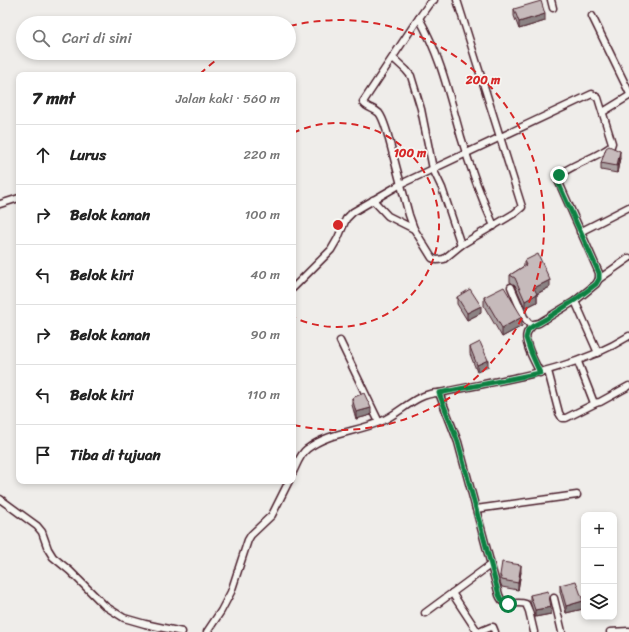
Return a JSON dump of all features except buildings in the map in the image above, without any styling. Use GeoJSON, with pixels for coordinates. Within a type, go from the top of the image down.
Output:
{"type":"FeatureCollection","features":[{"type":"Feature","properties":{"kind":"street"},"geometry":{"type":"LineString","coordinates":[[434,0],[429,4],[419,18],[362,102],[364,105],[378,112],[382,119],[414,229],[432,258],[437,260],[444,259],[461,245],[515,213],[522,207],[499,138],[457,0]]}},
{"type":"Feature","properties":{"kind":"street"},"geometry":{"type":"LineString","coordinates":[[551,0],[553,8]]}},
{"type":"Feature","properties":{"kind":"street"},"geometry":{"type":"LineString","coordinates":[[592,16],[629,92]]}},
{"type":"Feature","properties":{"kind":"street"},"geometry":{"type":"LineString","coordinates":[[419,18],[427,32],[441,65],[466,153],[482,199],[494,226]]}},
{"type":"Feature","properties":{"kind":"street"},"geometry":{"type":"LineString","coordinates":[[392,58],[406,70],[410,76],[421,109],[433,169],[442,188],[461,245]]}},
{"type":"Feature","properties":{"kind":"street"},"geometry":{"type":"LineString","coordinates":[[296,285],[331,250],[346,219],[353,212],[401,184],[592,94],[598,98],[612,143],[611,146],[597,155],[566,170],[557,178],[599,273],[599,279]]}},
{"type":"Feature","properties":{"kind":"street"},"geometry":{"type":"LineString","coordinates":[[603,112],[629,96]]}},
{"type":"Feature","properties":{"kind":"street"},"geometry":{"type":"LineString","coordinates":[[0,204],[16,199]]}},
{"type":"Feature","properties":{"kind":"street"},"geometry":{"type":"LineString","coordinates":[[373,200],[388,216],[414,229]]}},
{"type":"Feature","properties":{"kind":"street"},"geometry":{"type":"LineString","coordinates":[[580,232],[629,207]]}},
{"type":"Feature","properties":{"kind":"street"},"geometry":{"type":"LineString","coordinates":[[540,373],[530,350],[526,333],[533,326],[575,300],[596,284],[599,279],[629,258]]}},
{"type":"Feature","properties":{"kind":"street"},"geometry":{"type":"LineString","coordinates":[[511,287],[524,317],[530,325],[533,326]]}},
{"type":"Feature","properties":{"kind":"street"},"geometry":{"type":"LineString","coordinates":[[575,300],[598,353]]}},
{"type":"Feature","properties":{"kind":"street"},"geometry":{"type":"LineString","coordinates":[[296,466],[302,454],[316,443],[330,437],[379,422],[423,395],[548,371],[578,362],[629,336]]}},
{"type":"Feature","properties":{"kind":"street"},"geometry":{"type":"LineString","coordinates":[[340,341],[379,422]]}},
{"type":"Feature","properties":{"kind":"street"},"geometry":{"type":"LineString","coordinates":[[578,362],[594,403],[596,403]]}},
{"type":"Feature","properties":{"kind":"street"},"geometry":{"type":"LineString","coordinates":[[548,371],[559,413],[562,418],[566,418],[600,402],[629,386]]}},
{"type":"Feature","properties":{"kind":"street"},"geometry":{"type":"LineString","coordinates":[[439,393],[456,438],[490,565],[502,601],[508,604],[521,602],[526,604],[530,611],[534,632]]}},
{"type":"Feature","properties":{"kind":"street"},"geometry":{"type":"LineString","coordinates":[[207,632],[231,592],[248,540],[251,535],[272,515],[288,484]]}},
{"type":"Feature","properties":{"kind":"street"},"geometry":{"type":"LineString","coordinates":[[476,510],[577,495]]}},
{"type":"Feature","properties":{"kind":"street"},"geometry":{"type":"LineString","coordinates":[[0,499],[38,526],[53,557],[70,570],[105,606],[124,618],[152,626],[182,632]]}},
{"type":"Feature","properties":{"kind":"street"},"geometry":{"type":"LineString","coordinates":[[425,613],[490,565]]}},
{"type":"Feature","properties":{"kind":"street"},"geometry":{"type":"LineString","coordinates":[[452,593],[477,631],[479,632],[490,626],[493,627],[495,632]]}},
{"type":"Feature","properties":{"kind":"street"},"geometry":{"type":"LineString","coordinates":[[554,598],[562,632]]}},
{"type":"Feature","properties":{"kind":"street"},"geometry":{"type":"LineString","coordinates":[[610,632],[629,631]]}},
{"type":"Feature","properties":{"kind":"route"},"geometry":{"type":"LineString","coordinates":[[508,604],[502,601],[499,595],[485,548],[458,442],[439,393],[540,373],[530,350],[526,333],[533,326],[578,298],[596,284],[599,279],[599,273],[557,180],[559,175]]}}]}
